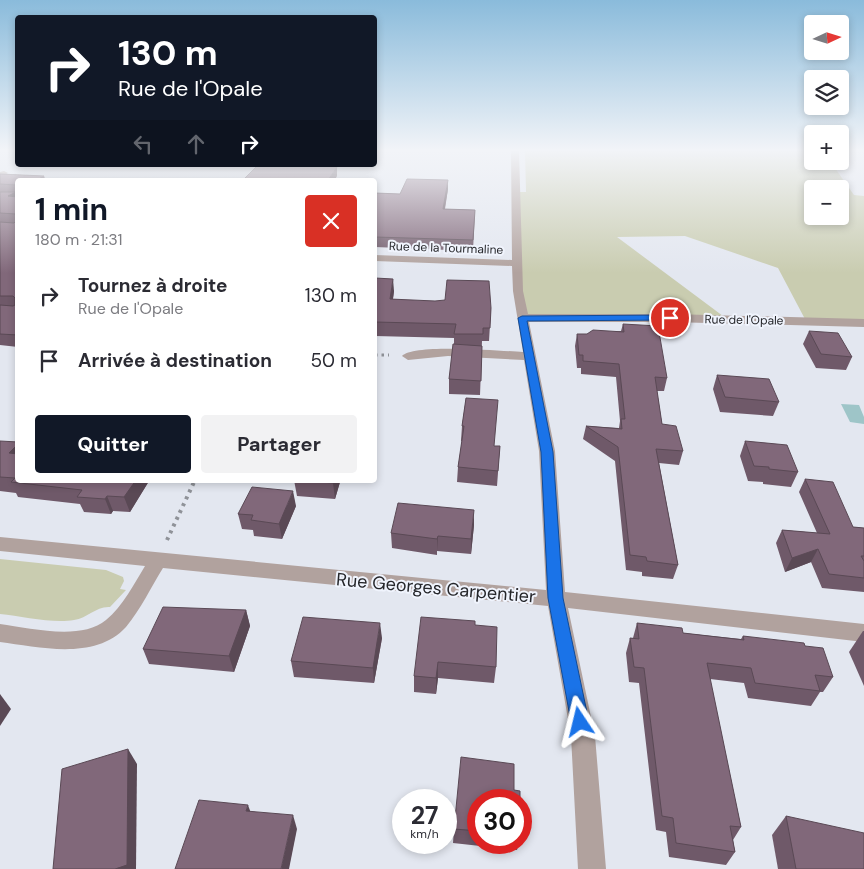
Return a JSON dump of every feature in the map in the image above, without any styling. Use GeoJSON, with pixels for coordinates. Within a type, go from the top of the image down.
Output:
{"type":"FeatureCollection","features":[{"type":"Feature","properties":{"kind":"street"},"geometry":{"type":"LineString","coordinates":[[515,192],[516,263],[522,318],[547,452],[556,598],[583,736],[592,869]]}},
{"type":"Feature","properties":{"kind":"street","name":"Rue de la Tourmaline"},"geometry":{"type":"LineString","coordinates":[[377,258],[516,263]]}},
{"type":"Feature","properties":{"kind":"street","name":"Rue de l'Opale"},"geometry":{"type":"LineString","coordinates":[[522,318],[670,318],[864,323]]}},
{"type":"Feature","properties":{"kind":"street"},"geometry":{"type":"LineString","coordinates":[[408,356],[448,352],[530,356]]}},
{"type":"Feature","properties":{"kind":"street","name":"Rue Georges Carpentier"},"geometry":{"type":"LineString","coordinates":[[0,544],[488,594],[556,598],[864,633]]}},
{"type":"Feature","properties":{"kind":"street"},"geometry":{"type":"LineString","coordinates":[[0,633],[62,641],[97,635],[112,627],[123,614],[158,561]]}},
{"type":"Feature","properties":{"kind":"path"},"geometry":{"type":"LineString","coordinates":[[158,561],[194,483]]}},
{"type":"Feature","properties":{"kind":"shaded area"},"geometry":{"type":"Polygon","coordinates":[[[516,192],[804,192],[804,225],[849,225],[849,192],[854,195],[864,196],[864,323],[806,321],[778,268],[685,236],[617,237],[727,319],[522,318],[516,192]]]}},
{"type":"Feature","properties":{"kind":"shaded area"},"geometry":{"type":"Polygon","coordinates":[[[841,404],[859,405],[864,417],[864,424],[850,422],[841,404]]]}},
{"type":"Feature","properties":{"kind":"shaded area"},"geometry":{"type":"Polygon","coordinates":[[[0,559],[106,570],[123,577],[124,581],[120,589],[126,590],[110,607],[100,608],[74,620],[47,620],[0,614],[0,559]]]}},
{"type":"Feature","properties":{"kind":"building"},"geometry":{"type":"Polygon","coordinates":[[[0,192],[15,192],[8,196],[15,197],[15,214],[0,213],[0,192]]]}},
{"type":"Feature","properties":{"kind":"building"},"geometry":{"type":"Polygon","coordinates":[[[401,192],[446,192],[443,209],[475,210],[473,240],[377,237],[377,193],[400,194],[401,192]]]}},
{"type":"Feature","properties":{"kind":"building"},"geometry":{"type":"Polygon","coordinates":[[[0,222],[14,223],[15,298],[13,296],[0,296],[0,222]]]}},
{"type":"Feature","properties":{"kind":"building"},"geometry":{"type":"Polygon","coordinates":[[[377,278],[393,279],[390,299],[435,301],[445,300],[447,280],[489,281],[490,328],[483,328],[483,334],[454,334],[456,324],[377,322],[377,278]]]}},
{"type":"Feature","properties":{"kind":"building"},"geometry":{"type":"Polygon","coordinates":[[[0,305],[15,305],[15,335],[0,334],[0,305]]]}},
{"type":"Feature","properties":{"kind":"building"},"geometry":{"type":"Polygon","coordinates":[[[623,324],[658,326],[667,378],[655,377],[662,424],[676,426],[683,451],[656,449],[678,565],[647,561],[646,557],[630,555],[618,447],[586,426],[622,429],[621,419],[625,419],[619,364],[583,361],[583,355],[579,355],[577,334],[587,334],[593,330],[624,332],[623,324]]]}},
{"type":"Feature","properties":{"kind":"building"},"geometry":{"type":"Polygon","coordinates":[[[809,331],[838,333],[852,357],[821,354],[809,331]]]}},
{"type":"Feature","properties":{"kind":"building"},"geometry":{"type":"Polygon","coordinates":[[[453,344],[482,346],[481,381],[449,379],[453,344]]]}},
{"type":"Feature","properties":{"kind":"building"},"geometry":{"type":"Polygon","coordinates":[[[717,375],[769,379],[779,402],[725,397],[717,375]]]}},
{"type":"Feature","properties":{"kind":"building"},"geometry":{"type":"Polygon","coordinates":[[[466,398],[498,400],[494,446],[500,446],[498,471],[458,467],[466,398]]]}},
{"type":"Feature","properties":{"kind":"building"},"geometry":{"type":"Polygon","coordinates":[[[0,441],[15,442],[15,447],[9,453],[15,454],[15,478],[0,477],[0,441]]]}},
{"type":"Feature","properties":{"kind":"building"},"geometry":{"type":"Polygon","coordinates":[[[745,441],[787,445],[798,472],[754,466],[745,441]]]}},
{"type":"Feature","properties":{"kind":"building"},"geometry":{"type":"Polygon","coordinates":[[[805,479],[833,482],[853,527],[864,528],[864,556],[861,556],[864,561],[864,578],[829,574],[818,549],[792,558],[782,530],[830,534],[805,479]]]}},
{"type":"Feature","properties":{"kind":"building"},"geometry":{"type":"Polygon","coordinates":[[[20,483],[134,483],[124,497],[107,496],[105,499],[77,497],[82,490],[20,483]]]}},
{"type":"Feature","properties":{"kind":"building"},"geometry":{"type":"Polygon","coordinates":[[[252,487],[293,491],[279,524],[251,520],[253,515],[238,514],[252,487]]]}},
{"type":"Feature","properties":{"kind":"building"},"geometry":{"type":"Polygon","coordinates":[[[398,503],[474,510],[471,539],[438,536],[437,539],[391,533],[398,503]]]}},
{"type":"Feature","properties":{"kind":"building"},"geometry":{"type":"Polygon","coordinates":[[[163,607],[246,610],[229,656],[143,649],[163,607]]]}},
{"type":"Feature","properties":{"kind":"building"},"geometry":{"type":"Polygon","coordinates":[[[303,617],[380,623],[373,668],[291,661],[303,617]]]}},
{"type":"Feature","properties":{"kind":"building"},"geometry":{"type":"Polygon","coordinates":[[[421,617],[475,621],[475,625],[497,627],[496,667],[438,662],[436,678],[414,676],[421,617]]]}},
{"type":"Feature","properties":{"kind":"building"},"geometry":{"type":"Polygon","coordinates":[[[637,623],[682,628],[683,633],[744,640],[743,636],[804,643],[805,646],[823,648],[833,677],[815,675],[820,691],[755,683],[751,668],[707,663],[741,827],[730,826],[735,852],[676,843],[673,818],[662,816],[644,668],[634,667],[630,638],[639,639],[637,623]]]}},
{"type":"Feature","properties":{"kind":"building"},"geometry":{"type":"Polygon","coordinates":[[[128,749],[127,865],[115,869],[53,869],[62,769],[128,749]]]}},
{"type":"Feature","properties":{"kind":"building"},"geometry":{"type":"Polygon","coordinates":[[[461,757],[514,764],[514,789],[467,789],[467,830],[457,829],[457,798],[461,757]]]}},
{"type":"Feature","properties":{"kind":"building"},"geometry":{"type":"Polygon","coordinates":[[[199,800],[248,805],[246,811],[293,815],[281,869],[175,869],[199,800]]]}},
{"type":"Feature","properties":{"kind":"building"},"geometry":{"type":"Polygon","coordinates":[[[786,816],[864,833],[864,869],[796,869],[786,816]]]}},
{"type":"Feature","properties":{"kind":"route"},"geometry":{"type":"LineString","coordinates":[[580,722],[556,598],[547,452],[522,318],[670,318]]}}]}
